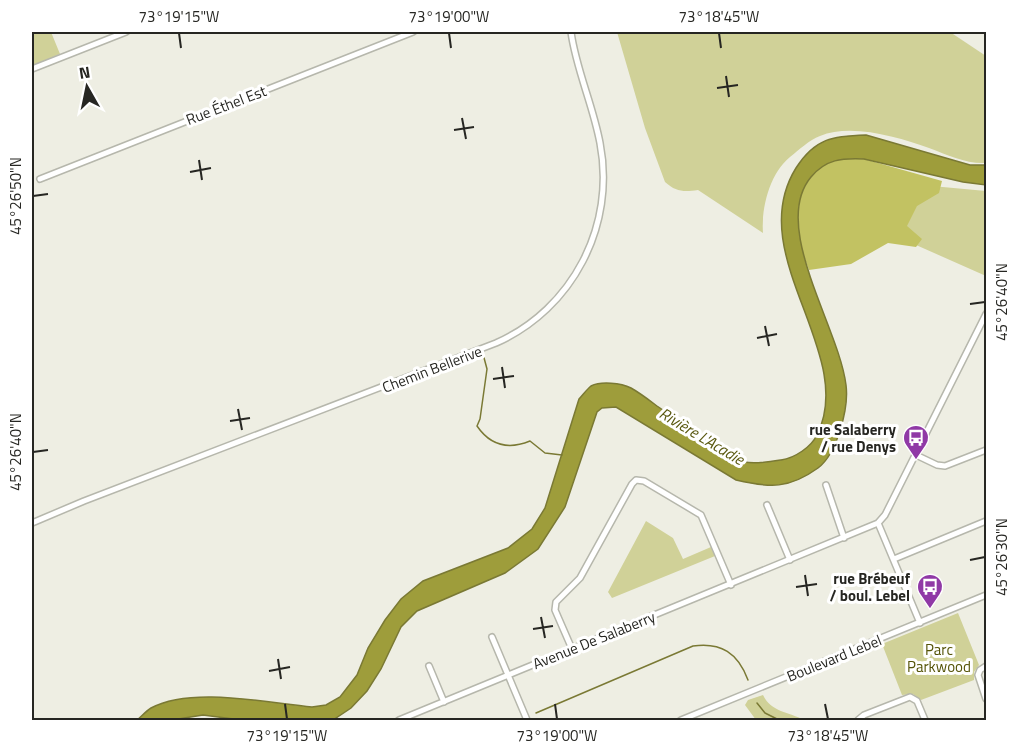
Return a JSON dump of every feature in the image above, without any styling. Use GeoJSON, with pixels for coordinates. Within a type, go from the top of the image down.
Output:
{"type":"FeatureCollection","features":[{"type":"Feature","properties":{"kind":"street"},"geometry":{"type":"LineString","coordinates":[[32,69],[126,32]]}},
{"type":"Feature","properties":{"kind":"street","name":"Rue Éthel Est"},"geometry":{"type":"LineString","coordinates":[[40,179],[413,32]]}},
{"type":"Feature","properties":{"kind":"street","name":"Chemin Bellerive"},"geometry":{"type":"LineString","coordinates":[[32,523],[496,343],[540,317],[562,293],[584,261],[598,225],[603,197],[604,175],[601,144],[571,32]]}},
{"type":"Feature","properties":{"kind":"street"},"geometry":{"type":"LineString","coordinates":[[920,623],[878,523],[885,515],[987,314]]}},
{"type":"Feature","properties":{"kind":"street"},"geometry":{"type":"LineString","coordinates":[[916,455],[937,465],[945,466],[987,450]]}},
{"type":"Feature","properties":{"kind":"street"},"geometry":{"type":"LineString","coordinates":[[572,650],[555,610],[556,602],[579,580],[636,480],[644,481],[701,515],[731,585]]}},
{"type":"Feature","properties":{"kind":"street"},"geometry":{"type":"LineString","coordinates":[[826,485],[844,538]]}},
{"type":"Feature","properties":{"kind":"street"},"geometry":{"type":"LineString","coordinates":[[767,505],[790,560]]}},
{"type":"Feature","properties":{"kind":"street"},"geometry":{"type":"LineString","coordinates":[[894,560],[987,521]]}},
{"type":"Feature","properties":{"kind":"street","name":"Avenue De Salaberry"},"geometry":{"type":"LineString","coordinates":[[399,720],[878,523]]}},
{"type":"Feature","properties":{"kind":"street","name":"Boulevard Lebel"},"geometry":{"type":"LineString","coordinates":[[681,720],[987,595]]}},
{"type":"Feature","properties":{"kind":"street"},"geometry":{"type":"LineString","coordinates":[[492,637],[526,720]]}},
{"type":"Feature","properties":{"kind":"street"},"geometry":{"type":"LineString","coordinates":[[429,666],[444,702]]}},
{"type":"Feature","properties":{"kind":"street"},"geometry":{"type":"LineString","coordinates":[[987,666],[980,670],[978,677],[987,699]]}},
{"type":"Feature","properties":{"kind":"street"},"geometry":{"type":"LineString","coordinates":[[858,720],[864,715],[910,697],[917,700],[925,720]]}},
{"type":"Feature","properties":{"kind":"green space"},"geometry":{"type":"Polygon","coordinates":[[[32,32],[51,32],[60,54],[32,66],[32,32]]]}},
{"type":"Feature","properties":{"kind":"green space"},"geometry":{"type":"Polygon","coordinates":[[[617,32],[950,32],[986,56],[986,163],[964,161],[929,148],[875,133],[832,132],[808,143],[790,157],[777,172],[765,202],[763,233],[698,190],[680,191],[665,182],[645,128],[617,32]]]}},
{"type":"Feature","properties":{"kind":"green space"},"geometry":{"type":"Polygon","coordinates":[[[921,185],[986,191],[986,276],[898,237],[921,185]]]}},
{"type":"Feature","properties":{"kind":"green space"},"geometry":{"type":"Polygon","coordinates":[[[646,521],[673,538],[683,559],[711,547],[715,556],[612,598],[608,592],[646,521]]]}},
{"type":"Feature","properties":{"kind":"green space","name":"Parc Parkwood"},"geometry":{"type":"Polygon","coordinates":[[[958,613],[979,665],[974,672],[974,680],[921,700],[913,694],[902,695],[882,644],[958,613]]]}},
{"type":"Feature","properties":{"kind":"green space"},"geometry":{"type":"Polygon","coordinates":[[[763,695],[771,705],[804,720],[756,720],[745,705],[748,700],[763,695]]]}},
{"type":"Feature","properties":{"kind":"shaded area"},"geometry":{"type":"Polygon","coordinates":[[[866,135],[970,165],[986,165],[986,185],[963,182],[864,159],[829,163],[811,177],[800,198],[798,222],[802,249],[810,278],[841,361],[846,385],[846,406],[836,442],[818,468],[798,480],[779,485],[736,480],[616,407],[602,408],[597,412],[565,507],[538,549],[505,573],[417,611],[401,627],[381,669],[367,691],[351,708],[333,720],[241,720],[203,715],[172,720],[137,720],[151,708],[168,701],[187,698],[230,698],[312,707],[326,705],[340,697],[357,675],[368,648],[401,599],[423,581],[508,548],[532,529],[545,508],[579,399],[591,386],[611,383],[631,388],[730,457],[741,462],[758,463],[781,460],[792,457],[807,448],[817,435],[826,404],[823,371],[814,337],[790,269],[782,235],[783,201],[796,168],[810,150],[834,138],[866,135]]]}},
{"type":"Feature","properties":{"kind":"shaded area"},"geometry":{"type":"Polygon","coordinates":[[[848,158],[864,159],[942,181],[939,193],[917,206],[907,226],[922,239],[916,247],[888,243],[851,264],[809,270],[801,246],[797,222],[800,198],[820,167],[848,158]]]}},
{"type":"Feature","properties":{"kind":"waterway"},"geometry":{"type":"LineString","coordinates":[[483,354],[487,369],[477,426],[488,438],[500,444],[514,445],[530,441],[545,453],[562,455]]}},
{"type":"Feature","properties":{"kind":"waterway"},"geometry":{"type":"LineString","coordinates":[[536,713],[693,646],[712,646],[727,651],[734,656],[748,680]]}},
{"type":"Feature","properties":{"kind":"waterway"},"geometry":{"type":"LineString","coordinates":[[757,703],[765,713],[779,720]]}},
{"type":"Feature","properties":{"kind":"place","name":"rue Salaberry / rue Denys"},"geometry":{"type":"Point","coordinates":[916,461]}},
{"type":"Feature","properties":{"kind":"place","name":"rue Brébeuf / boul. Lebel"},"geometry":{"type":"Point","coordinates":[930,610]}},
{"type":"Feature","properties":{"kind":"water label","name":"Rivière L'Acadie"},"geometry":{"type":"Point","coordinates":[702,436]}}]}
